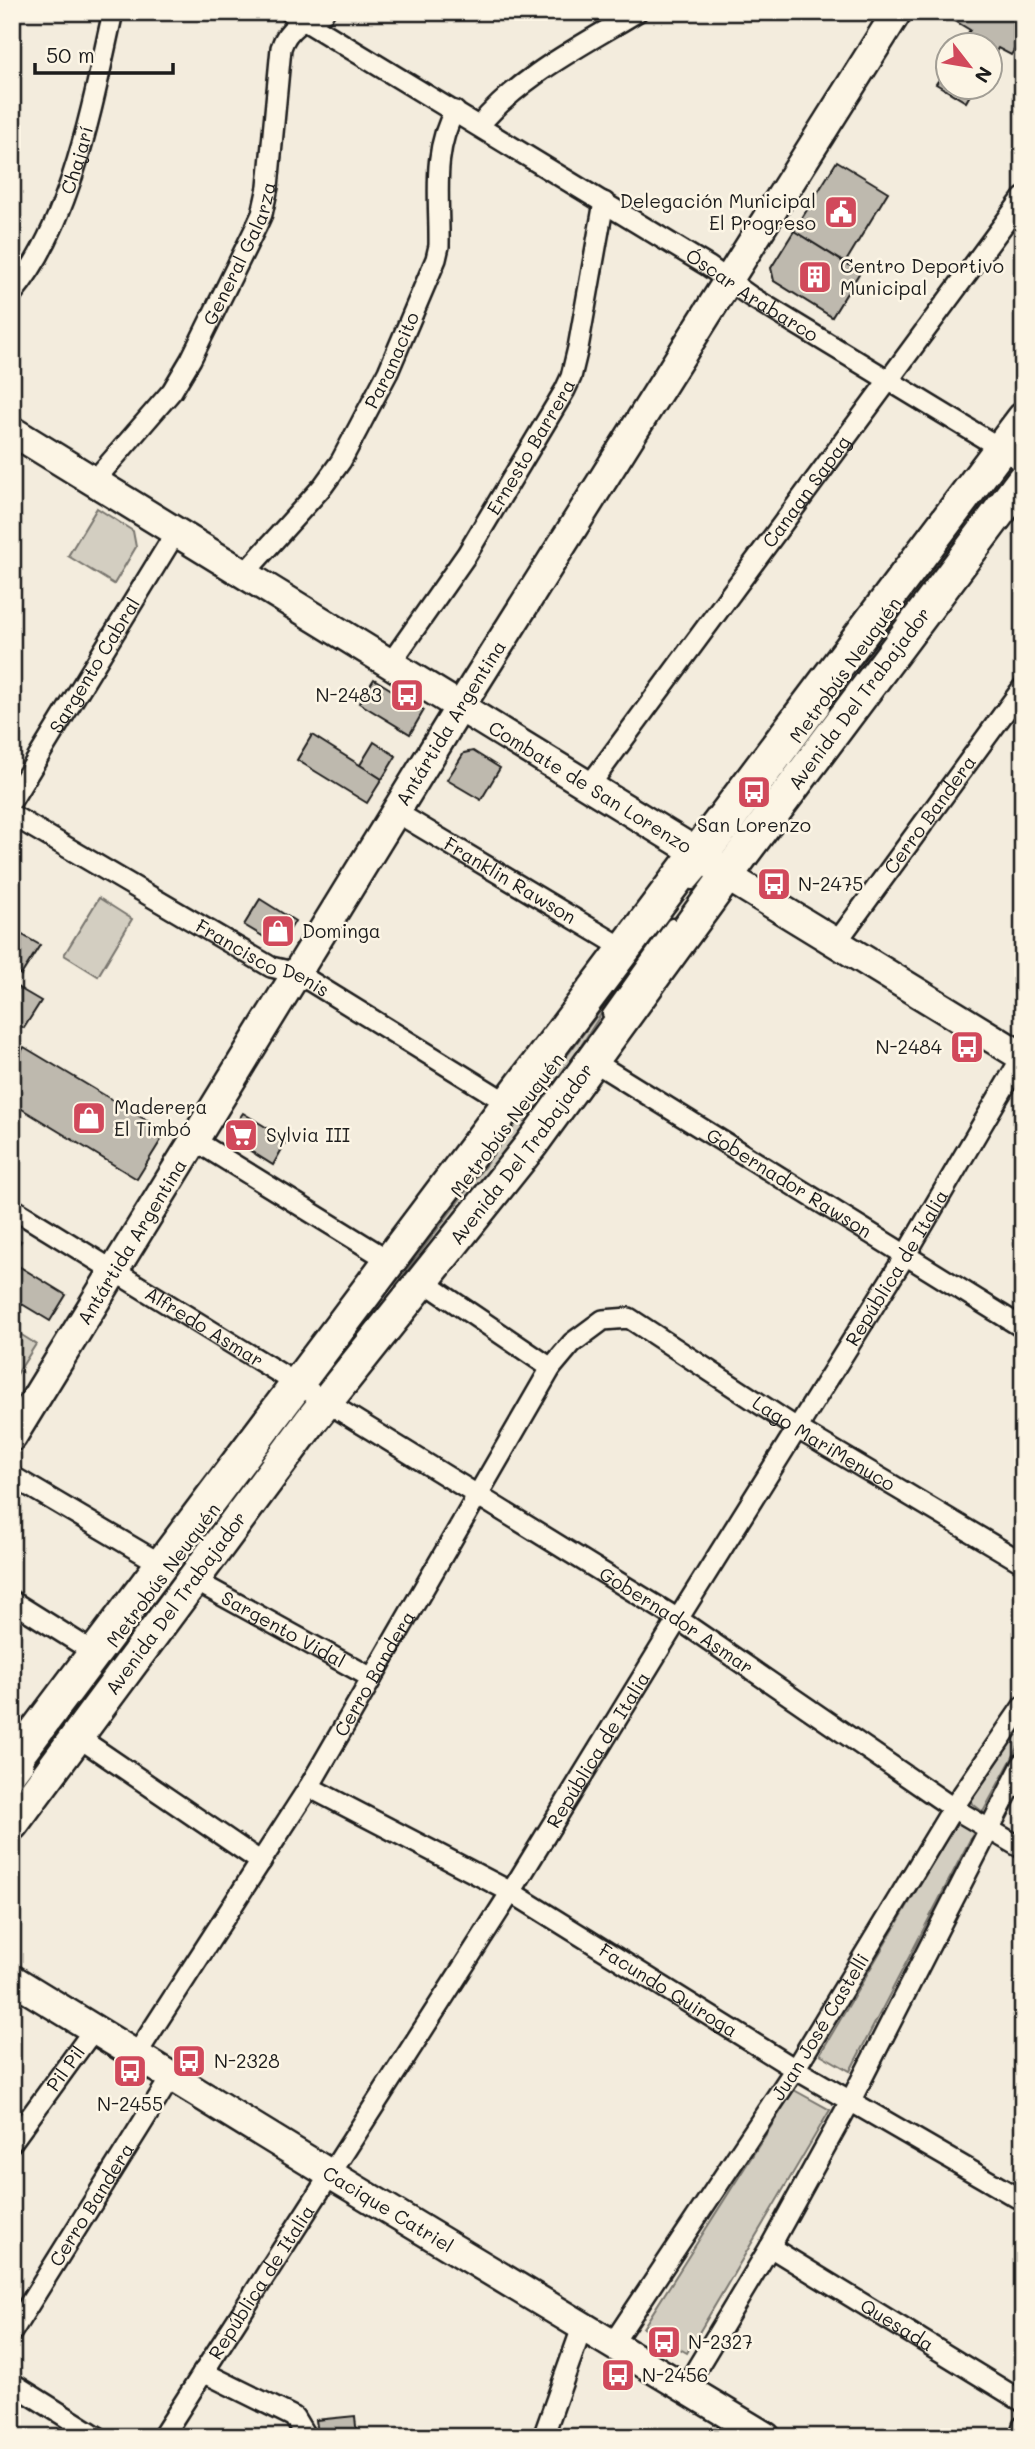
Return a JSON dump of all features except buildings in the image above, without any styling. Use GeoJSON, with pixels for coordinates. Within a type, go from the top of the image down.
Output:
{"type":"FeatureCollection","features":[{"type":"Feature","properties":{"kind":"main road","name":"Antártida Argentina"},"geometry":{"type":"LineString","coordinates":[[12,1437],[460,707],[897,12]]}},
{"type":"Feature","properties":{"kind":"main road","name":"Combate de San Lorenzo"},"geometry":{"type":"LineString","coordinates":[[12,431],[1022,1056]]}},
{"type":"Feature","properties":{"kind":"main road","name":"Avenida Del Trabajador"},"geometry":{"type":"LineString","coordinates":[[25,1758],[94,1653],[161,1564],[311,1393],[423,1281],[531,1145],[593,1061],[712,865],[1016,458]]}},
{"type":"Feature","properties":{"kind":"main road","name":"Avenida Del Trabajador"},"geometry":{"type":"LineString","coordinates":[[12,1824],[194,1580],[390,1261],[625,949],[712,865]]}},
{"type":"Feature","properties":{"kind":"main road","name":"Cacique Catriel"},"geometry":{"type":"LineString","coordinates":[[12,1979],[583,2325],[685,2388],[749,2432]]}},
{"type":"Feature","properties":{"kind":"street","name":"Chajarí"},"geometry":{"type":"LineString","coordinates":[[12,294],[41,250],[65,195],[88,123],[113,12]]}},
{"type":"Feature","properties":{"kind":"street"},"geometry":{"type":"LineString","coordinates":[[297,16],[324,12]]}},
{"type":"Feature","properties":{"kind":"street"},"geometry":{"type":"LineString","coordinates":[[479,126],[502,99],[525,81],[637,12]]}},
{"type":"Feature","properties":{"kind":"street","name":"Óscar Arabarco"},"geometry":{"type":"LineString","coordinates":[[297,16],[604,202],[1016,458]]}},
{"type":"Feature","properties":{"kind":"street","name":"General Galarza"},"geometry":{"type":"LineString","coordinates":[[94,481],[160,407],[177,383],[262,214],[268,187],[281,48],[297,16]]}},
{"type":"Feature","properties":{"kind":"street","name":"Paranacito"},"geometry":{"type":"LineString","coordinates":[[244,574],[332,474],[388,372],[436,260],[440,147],[455,111]]}},
{"type":"Feature","properties":{"kind":"street","name":"Canaan Sapag"},"geometry":{"type":"LineString","coordinates":[[589,786],[1023,198]]}},
{"type":"Feature","properties":{"kind":"street","name":"Ernesto Barrera"},"geometry":{"type":"LineString","coordinates":[[390,664],[467,554],[565,390],[578,348],[604,202]]}},
{"type":"Feature","properties":{"kind":"street","name":"Sargento Cabral"},"geometry":{"type":"LineString","coordinates":[[12,800],[176,532]]}},
{"type":"Feature","properties":{"kind":"street","name":"Cerro Bandera"},"geometry":{"type":"LineString","coordinates":[[836,943],[1023,687]]}},
{"type":"Feature","properties":{"kind":"street"},"geometry":{"type":"LineString","coordinates":[[791,735],[797,740],[718,845],[713,845],[712,840],[791,735]]}},
{"type":"Feature","properties":{"kind":"street","name":"Franklin Rawson"},"geometry":{"type":"LineString","coordinates":[[396,812],[625,949]]}},
{"type":"Feature","properties":{"kind":"street","name":"Francisco Denis"},"geometry":{"type":"LineString","coordinates":[[12,815],[271,967],[297,973],[509,1104]]}},
{"type":"Feature","properties":{"kind":"street"},"geometry":{"type":"LineString","coordinates":[[709,888],[710,893],[627,1007],[620,1003],[631,986],[699,895],[709,888]]}},
{"type":"Feature","properties":{"kind":"street","name":"República de Italia"},"geometry":{"type":"LineString","coordinates":[[162,2437],[511,1892],[677,1619],[905,1256],[1022,1056]]}},
{"type":"Feature","properties":{"kind":"street","name":"Gobernador Rawson"},"geometry":{"type":"LineString","coordinates":[[593,1061],[1023,1328]]}},
{"type":"Feature","properties":{"kind":"street"},"geometry":{"type":"LineString","coordinates":[[194,1140],[390,1261]]}},
{"type":"Feature","properties":{"kind":"street","name":"Alfredo Asmar"},"geometry":{"type":"LineString","coordinates":[[12,1208],[311,1393]]}},
{"type":"Feature","properties":{"kind":"street"},"geometry":{"type":"LineString","coordinates":[[423,1281],[551,1368]]}},
{"type":"Feature","properties":{"kind":"street","name":"Cerro Bandera"},"geometry":{"type":"LineString","coordinates":[[136,2055],[309,1787],[551,1368],[572,1343],[603,1320],[629,1318]]}},
{"type":"Feature","properties":{"kind":"street","name":"Lago MariMenuco"},"geometry":{"type":"LineString","coordinates":[[629,1318],[798,1429],[1023,1563]]}},
{"type":"Feature","properties":{"kind":"street","name":"Gobernador Asmar"},"geometry":{"type":"LineString","coordinates":[[311,1393],[677,1619],[953,1808],[1023,1849]]}},
{"type":"Feature","properties":{"kind":"street"},"geometry":{"type":"LineString","coordinates":[[12,1476],[161,1564]]}},
{"type":"Feature","properties":{"kind":"street","name":"Sargento Vidal"},"geometry":{"type":"LineString","coordinates":[[194,1580],[372,1678]]}},
{"type":"Feature","properties":{"kind":"street"},"geometry":{"type":"LineString","coordinates":[[12,1601],[94,1653]]}},
{"type":"Feature","properties":{"kind":"street","name":"Juan José Castelli"},"geometry":{"type":"LineString","coordinates":[[612,2343],[795,2068],[953,1808],[1023,1706]]}},
{"type":"Feature","properties":{"kind":"street"},"geometry":{"type":"LineString","coordinates":[[78,1737],[261,1862]]}},
{"type":"Feature","properties":{"kind":"street"},"geometry":{"type":"LineString","coordinates":[[685,2388],[770,2248],[851,2100],[1023,1763]]}},
{"type":"Feature","properties":{"kind":"street","name":"Facundo Quiroga"},"geometry":{"type":"LineString","coordinates":[[309,1787],[511,1892],[795,2068],[1023,2201]]}},
{"type":"Feature","properties":{"kind":"street","name":"Pil Pil"},"geometry":{"type":"LineString","coordinates":[[12,2142],[94,2029]]}},
{"type":"Feature","properties":{"kind":"street","name":"Cerro Bandera"},"geometry":{"type":"LineString","coordinates":[[12,2332],[171,2077]]}},
{"type":"Feature","properties":{"kind":"street","name":"Quesada"},"geometry":{"type":"LineString","coordinates":[[770,2248],[1023,2402]]}},
{"type":"Feature","properties":{"kind":"street"},"geometry":{"type":"LineString","coordinates":[[542,2437],[583,2325]]}},
{"type":"Feature","properties":{"kind":"street"},"geometry":{"type":"LineString","coordinates":[[203,2372],[294,2417],[306,2437]]}},
{"type":"Feature","properties":{"kind":"street"},"geometry":{"type":"LineString","coordinates":[[12,2383],[98,2437]]}},
{"type":"Feature","properties":{"kind":"street"},"geometry":{"type":"LineString","coordinates":[[1019,2437],[1023,2426]]}},
{"type":"Feature","properties":{"kind":"lane","name":"Metrobús Neuquén"},"geometry":{"type":"LineString","coordinates":[[697,894],[712,865],[828,703]]}},
{"type":"Feature","properties":{"kind":"lane","name":"Metrobús Neuquén"},"geometry":{"type":"LineString","coordinates":[[682,896],[712,865],[839,708]]}},
{"type":"Feature","properties":{"kind":"lane"},"geometry":{"type":"LineString","coordinates":[[605,1019],[672,916],[653,931]]}},
{"type":"Feature","properties":{"kind":"lane","name":"Metrobús Neuquén"},"geometry":{"type":"LineString","coordinates":[[438,1244],[467,1208]]}},
{"type":"Feature","properties":{"kind":"lane","name":"Metrobús Neuquén"},"geometry":{"type":"LineString","coordinates":[[12,1805],[311,1393],[339,1368]]}},
{"type":"Feature","properties":{"kind":"lane"},"geometry":{"type":"LineString","coordinates":[[12,1787],[25,1758]]}},
{"type":"Feature","properties":{"kind":"shaded area"},"geometry":{"type":"Polygon","coordinates":[[[97,508],[133,531],[136,547],[114,584],[68,556],[97,508]]]}},
{"type":"Feature","properties":{"kind":"shaded area"},"geometry":{"type":"Polygon","coordinates":[[[99,898],[132,919],[98,976],[64,955],[99,898]]]}},
{"type":"Feature","properties":{"kind":"shaded area"},"geometry":{"type":"Polygon","coordinates":[[[619,986],[563,1074],[460,1210],[395,1286],[619,986]]]}},
{"type":"Feature","properties":{"kind":"shaded area"},"geometry":{"type":"Polygon","coordinates":[[[12,1329],[36,1344],[12,1382],[12,1329]]]}},
{"type":"Feature","properties":{"kind":"shaded area"},"geometry":{"type":"Polygon","coordinates":[[[1023,1721],[1023,1738],[983,1812],[969,1801],[1023,1721]]]}},
{"type":"Feature","properties":{"kind":"shaded area"},"geometry":{"type":"Polygon","coordinates":[[[958,1820],[974,1832],[850,2071],[820,2054],[958,1820]]]}},
{"type":"Feature","properties":{"kind":"shaded area"},"geometry":{"type":"Polygon","coordinates":[[[794,2090],[830,2110],[687,2353],[643,2328],[794,2090]]]}},
{"type":"Feature","properties":{"kind":"place","name":"Delegación Municipal El Progreso"},"geometry":{"type":"Point","coordinates":[841,212]}},
{"type":"Feature","properties":{"kind":"place","name":"Centro Deportivo Municipal"},"geometry":{"type":"Point","coordinates":[815,277]}},
{"type":"Feature","properties":{"kind":"place","name":"N-2483"},"geometry":{"type":"Point","coordinates":[407,695]}},
{"type":"Feature","properties":{"kind":"place","name":"San Lorenzo"},"geometry":{"type":"Point","coordinates":[754,792]}},
{"type":"Feature","properties":{"kind":"place","name":"N-2475"},"geometry":{"type":"Point","coordinates":[774,884]}},
{"type":"Feature","properties":{"kind":"place","name":"Dominga"},"geometry":{"type":"Point","coordinates":[278,931]}},
{"type":"Feature","properties":{"kind":"place","name":"N-2484"},"geometry":{"type":"Point","coordinates":[967,1047]}},
{"type":"Feature","properties":{"kind":"place","name":"Maderera El Timbó"},"geometry":{"type":"Point","coordinates":[89,1118]}},
{"type":"Feature","properties":{"kind":"place","name":"Sylvia III"},"geometry":{"type":"Point","coordinates":[241,1135]}},
{"type":"Feature","properties":{"kind":"place","name":"N-2328"},"geometry":{"type":"Point","coordinates":[189,2061]}},
{"type":"Feature","properties":{"kind":"place","name":"N-2455"},"geometry":{"type":"Point","coordinates":[130,2071]}},
{"type":"Feature","properties":{"kind":"place","name":"N-2327"},"geometry":{"type":"Point","coordinates":[664,2342]}},
{"type":"Feature","properties":{"kind":"place","name":"N-2456"},"geometry":{"type":"Point","coordinates":[618,2375]}}]}
